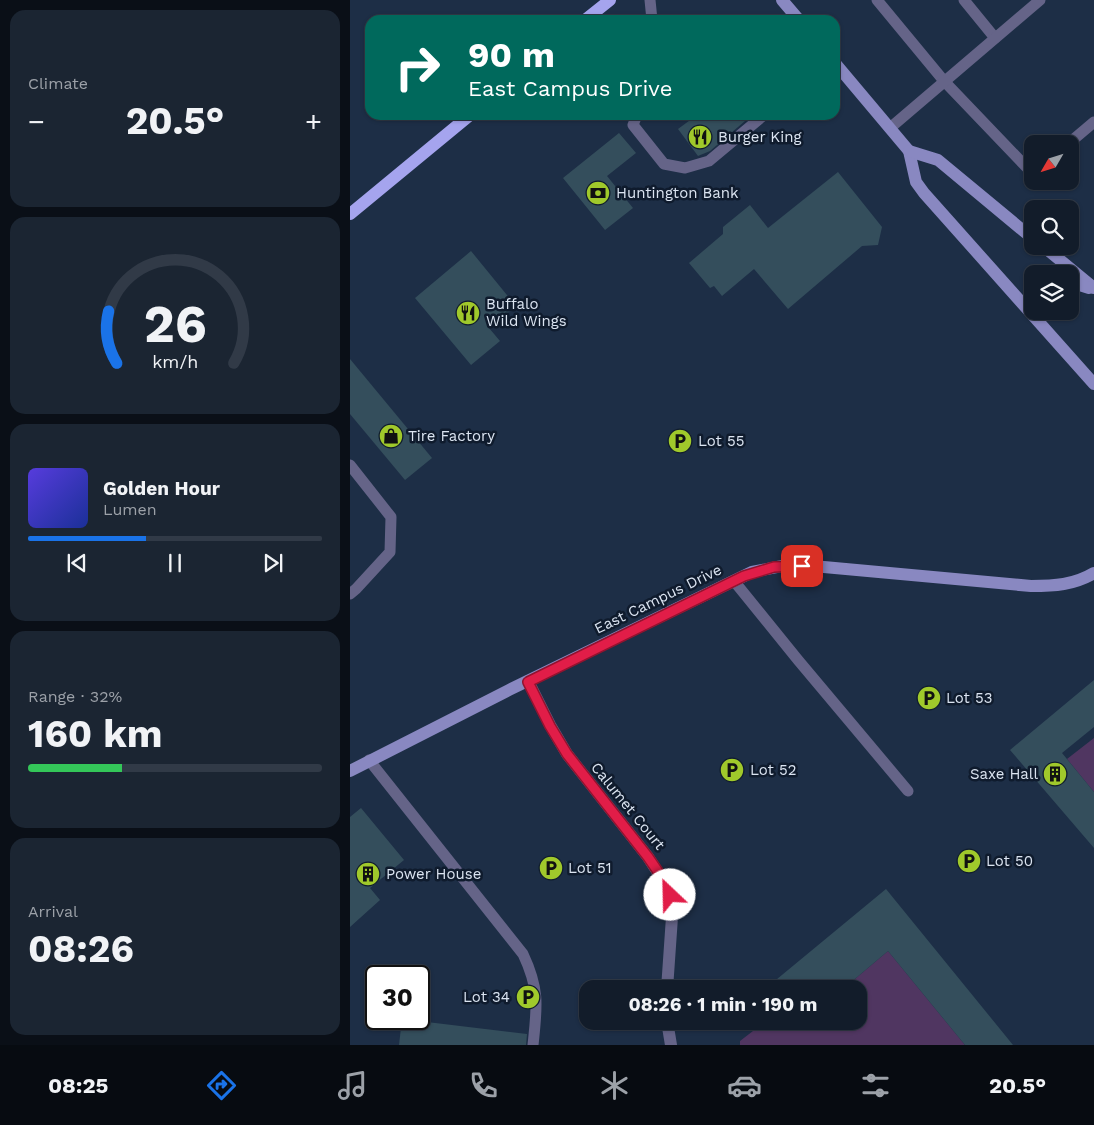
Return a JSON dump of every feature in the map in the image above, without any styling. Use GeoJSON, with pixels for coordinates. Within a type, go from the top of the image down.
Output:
{"type":"FeatureCollection","features":[{"type":"Feature","properties":{"kind":"main road"},"geometry":{"type":"LineString","coordinates":[[591,15],[610,0]]}},
{"type":"Feature","properties":{"kind":"main road"},"geometry":{"type":"LineString","coordinates":[[350,214],[464,120]]}},
{"type":"Feature","properties":{"kind":"street"},"geometry":{"type":"LineString","coordinates":[[782,0],[795,15]]}},
{"type":"Feature","properties":{"kind":"street"},"geometry":{"type":"LineString","coordinates":[[840,69],[909,151],[916,182],[1024,300]]}},
{"type":"Feature","properties":{"kind":"street"},"geometry":{"type":"LineString","coordinates":[[909,151],[938,160],[1024,231]]}},
{"type":"Feature","properties":{"kind":"street"},"geometry":{"type":"LineString","coordinates":[[1054,255],[1094,289]]}},
{"type":"Feature","properties":{"kind":"street"},"geometry":{"type":"LineString","coordinates":[[1079,285],[1094,289]]}},
{"type":"Feature","properties":{"kind":"street"},"geometry":{"type":"LineString","coordinates":[[1042,320],[1094,384]]}},
{"type":"Feature","properties":{"kind":"street","name":"East Campus Drive"},"geometry":{"type":"LineString","coordinates":[[350,771],[752,572],[788,565],[1030,586],[1070,584],[1094,573]]}},
{"type":"Feature","properties":{"kind":"street","name":"Calumet Court"},"geometry":{"type":"LineString","coordinates":[[528,682],[550,726],[567,754],[648,857],[666,885],[670,895],[672,918],[668,980]]}},
{"type":"Feature","properties":{"kind":"street"},"geometry":{"type":"LineString","coordinates":[[668,1030],[671,1045]]}},
{"type":"Feature","properties":{"kind":"lane"},"geometry":{"type":"LineString","coordinates":[[650,0],[652,15]]}},
{"type":"Feature","properties":{"kind":"lane"},"geometry":{"type":"LineString","coordinates":[[877,0],[944,81],[1024,165]]}},
{"type":"Feature","properties":{"kind":"lane"},"geometry":{"type":"LineString","coordinates":[[964,0],[995,38]]}},
{"type":"Feature","properties":{"kind":"lane"},"geometry":{"type":"LineString","coordinates":[[890,128],[1040,0]]}},
{"type":"Feature","properties":{"kind":"lane"},"geometry":{"type":"LineString","coordinates":[[635,120],[633,125],[664,164],[685,168],[709,161],[758,120]]}},
{"type":"Feature","properties":{"kind":"lane"},"geometry":{"type":"LineString","coordinates":[[1079,135],[1094,122]]}},
{"type":"Feature","properties":{"kind":"lane"},"geometry":{"type":"LineString","coordinates":[[350,465],[391,517],[390,552],[350,594]]}},
{"type":"Feature","properties":{"kind":"lane"},"geometry":{"type":"LineString","coordinates":[[734,580],[798,660],[908,791]]}},
{"type":"Feature","properties":{"kind":"lane"},"geometry":{"type":"LineString","coordinates":[[369,760],[523,954],[529,966],[536,993],[537,1004],[533,1045]]}},
{"type":"Feature","properties":{"kind":"shaded area"},"geometry":{"type":"Polygon","coordinates":[[[350,0],[1094,0],[1094,1045],[350,1045],[350,0]]]}},
{"type":"Feature","properties":{"kind":"shaded area"},"geometry":{"type":"Polygon","coordinates":[[[1094,738],[1094,792],[1067,759],[1094,738]]]}},
{"type":"Feature","properties":{"kind":"shaded area"},"geometry":{"type":"Polygon","coordinates":[[[888,951],[965,1045],[740,1045],[740,1041],[754,1030],[867,1030],[867,980],[854,980],[888,951]]]}},
{"type":"Feature","properties":{"kind":"building","name":"Burger King"},"geometry":{"type":"Polygon","coordinates":[[[690,120],[746,120],[710,151],[698,156],[678,129],[690,120]]]}},
{"type":"Feature","properties":{"kind":"building","name":"Huntington Bank"},"geometry":{"type":"Polygon","coordinates":[[[619,133],[636,153],[607,176],[633,208],[605,230],[563,178],[619,133]]]}},
{"type":"Feature","properties":{"kind":"building"},"geometry":{"type":"Polygon","coordinates":[[[838,172],[882,227],[878,245],[862,246],[788,309],[754,269],[722,296],[714,286],[710,288],[689,263],[723,234],[723,227],[750,205],[768,228],[838,172]]]}},
{"type":"Feature","properties":{"kind":"building","name":"Buffalo Wild Wings"},"geometry":{"type":"Polygon","coordinates":[[[471,251],[516,306],[489,328],[500,341],[471,365],[415,298],[471,251]]]}},
{"type":"Feature","properties":{"kind":"building","name":"Tire Factory"},"geometry":{"type":"Polygon","coordinates":[[[350,359],[432,458],[405,480],[350,414],[350,359]]]}},
{"type":"Feature","properties":{"kind":"building","name":"Saxe Hall"},"geometry":{"type":"Polygon","coordinates":[[[1094,680],[1094,727],[1062,753],[1094,792],[1094,848],[1010,750],[1094,680]]]}},
{"type":"Feature","properties":{"kind":"building","name":"Power House"},"geometry":{"type":"Polygon","coordinates":[[[361,808],[404,860],[370,888],[380,900],[350,927],[350,817],[361,808]]]}},
{"type":"Feature","properties":{"kind":"building"},"geometry":{"type":"Polygon","coordinates":[[[886,889],[1013,1045],[965,1045],[888,951],[854,980],[776,980],[886,889]]]}},
{"type":"Feature","properties":{"kind":"building"},"geometry":{"type":"Polygon","coordinates":[[[430,1022],[527,1034],[526,1045],[399,1045],[401,1030],[430,1030],[430,1022]]]}},
{"type":"Feature","properties":{"kind":"place","name":"Burger King"},"geometry":{"type":"Point","coordinates":[700,137]}},
{"type":"Feature","properties":{"kind":"place","name":"Huntington Bank"},"geometry":{"type":"Point","coordinates":[598,193]}},
{"type":"Feature","properties":{"kind":"place","name":"Buffalo Wild Wings"},"geometry":{"type":"Point","coordinates":[468,313]}},
{"type":"Feature","properties":{"kind":"place","name":"Tire Factory"},"geometry":{"type":"Point","coordinates":[391,436]}},
{"type":"Feature","properties":{"kind":"place","name":"Lot 55"},"geometry":{"type":"Point","coordinates":[680,441]}},
{"type":"Feature","properties":{"kind":"place","name":"Lot 53"},"geometry":{"type":"Point","coordinates":[929,698]}},
{"type":"Feature","properties":{"kind":"place","name":"Lot 52"},"geometry":{"type":"Point","coordinates":[732,770]}},
{"type":"Feature","properties":{"kind":"place","name":"Saxe Hall"},"geometry":{"type":"Point","coordinates":[1055,774]}},
{"type":"Feature","properties":{"kind":"place","name":"Lot 50"},"geometry":{"type":"Point","coordinates":[969,861]}},
{"type":"Feature","properties":{"kind":"place","name":"Lot 51"},"geometry":{"type":"Point","coordinates":[551,868]}},
{"type":"Feature","properties":{"kind":"place","name":"Power House"},"geometry":{"type":"Point","coordinates":[368,874]}},
{"type":"Feature","properties":{"kind":"place","name":"Lot 34"},"geometry":{"type":"Point","coordinates":[528,997]}},
{"type":"Feature","properties":{"kind":"route"},"geometry":{"type":"LineString","coordinates":[[670,895],[661,876],[648,857],[567,754],[550,726],[528,682],[752,572],[788,565],[802,566]]}}]}
